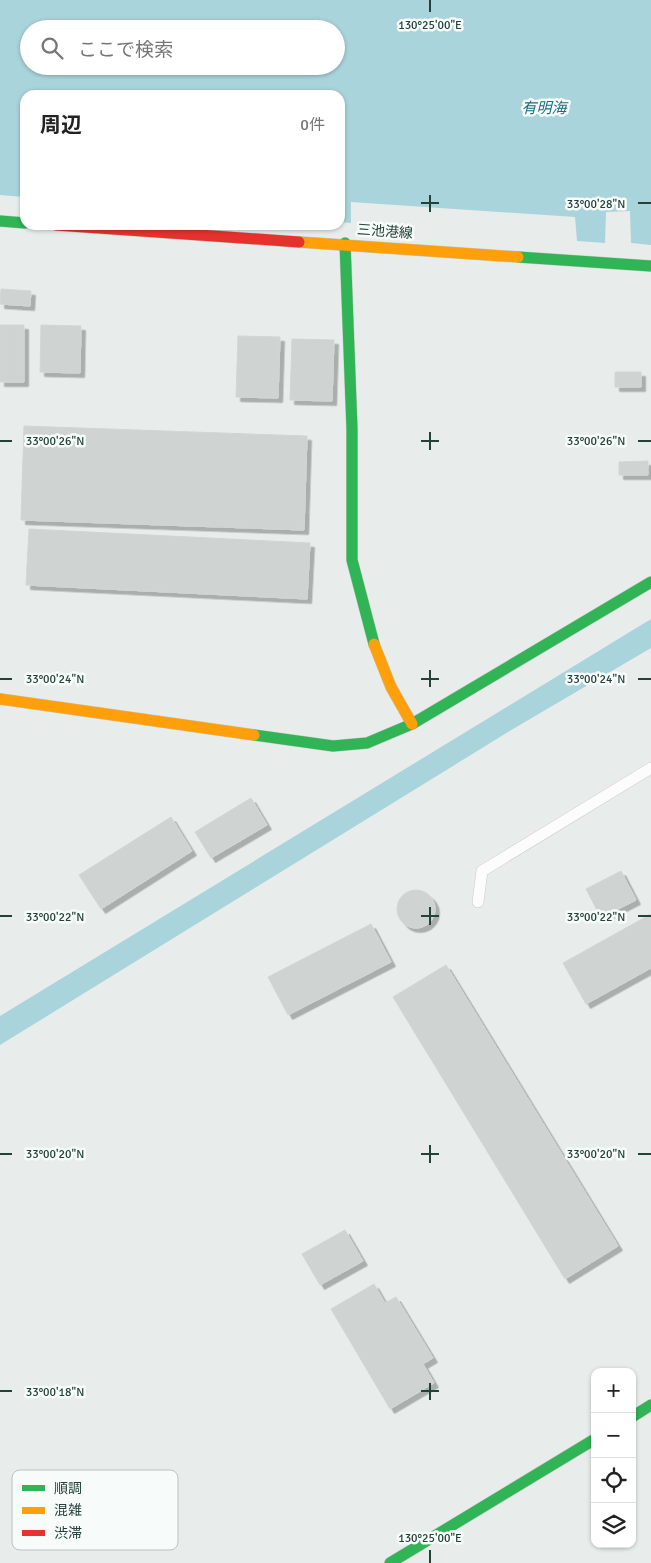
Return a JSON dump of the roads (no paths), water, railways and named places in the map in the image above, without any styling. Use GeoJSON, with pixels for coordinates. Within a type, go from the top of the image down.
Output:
{"type":"FeatureCollection","features":[{"type":"Feature","properties":{"kind":"street"},"geometry":{"type":"LineString","coordinates":[[0,221],[20,223]]}},
{"type":"Feature","properties":{"kind":"street","name":"三池港線"},"geometry":{"type":"LineString","coordinates":[[136,230],[345,243],[651,266]]}},
{"type":"Feature","properties":{"kind":"street"},"geometry":{"type":"LineString","coordinates":[[345,243],[352,429],[352,560],[372,639],[391,687],[412,724]]}},
{"type":"Feature","properties":{"kind":"street"},"geometry":{"type":"LineString","coordinates":[[0,699],[333,746],[367,744],[412,724],[651,582]]}},
{"type":"Feature","properties":{"kind":"street"},"geometry":{"type":"LineString","coordinates":[[636,1414],[651,1405]]}},
{"type":"Feature","properties":{"kind":"street"},"geometry":{"type":"LineString","coordinates":[[390,1563],[591,1441]]}},
{"type":"Feature","properties":{"kind":"lane"},"geometry":{"type":"LineString","coordinates":[[478,902],[482,871],[651,768]]}},
{"type":"Feature","properties":{"kind":"water","name":"有明海"},"geometry":{"type":"Polygon","coordinates":[[[0,0],[651,0],[651,245],[631,243],[630,211],[606,212],[605,243],[577,241],[575,217],[351,202],[351,223],[345,222],[345,90],[20,90],[20,197],[0,195],[0,0]]]}},
{"type":"Feature","properties":{"kind":"water"},"geometry":{"type":"Polygon","coordinates":[[[651,619],[651,648],[513,729],[0,1045],[0,1016],[651,619]]]}}]}
